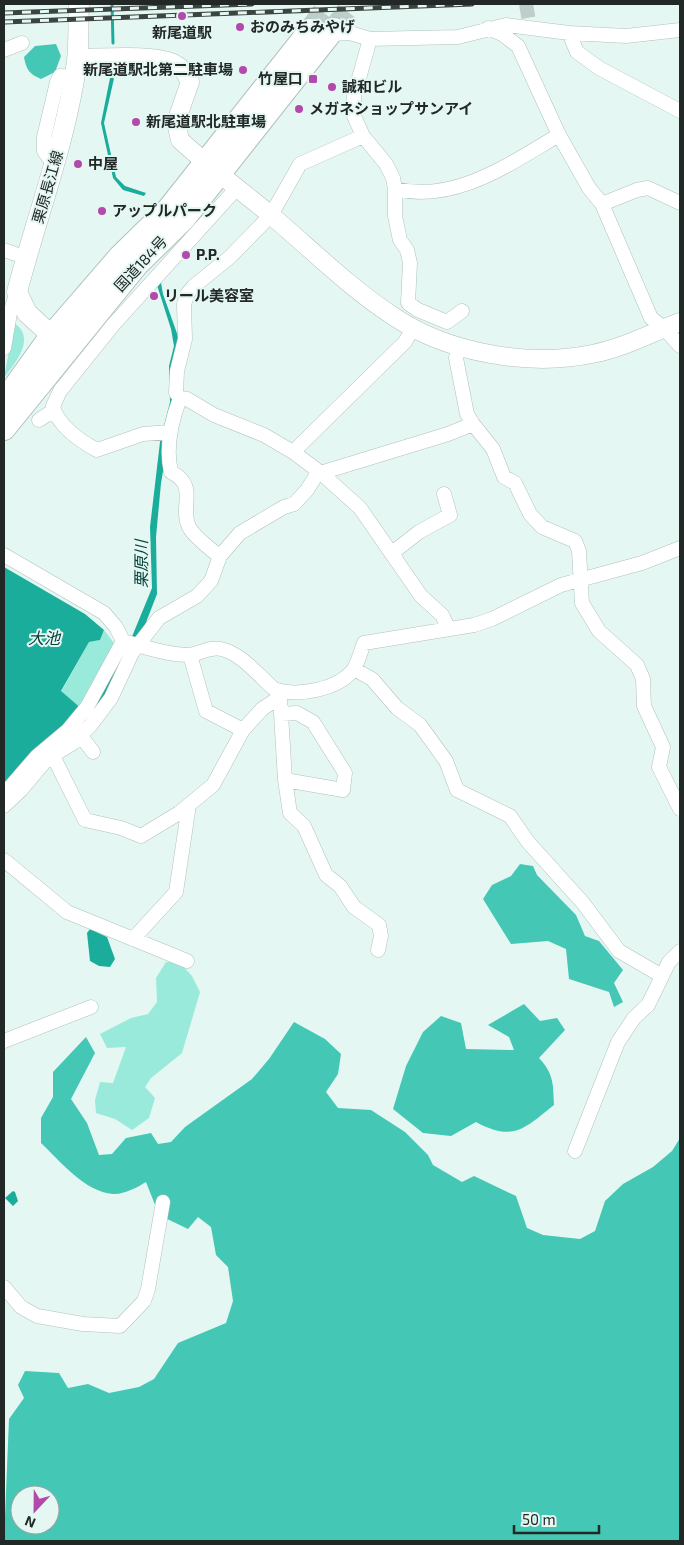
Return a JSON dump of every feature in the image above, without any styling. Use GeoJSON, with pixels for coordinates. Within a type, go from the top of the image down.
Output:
{"type":"FeatureCollection","features":[{"type":"Feature","properties":{"kind":"highway","name":"国道184号"},"geometry":{"type":"LineString","coordinates":[[4,429],[58,343],[120,256],[169,208],[220,176],[325,31]]}},
{"type":"Feature","properties":{"kind":"highway","name":"国道184号"},"geometry":{"type":"LineString","coordinates":[[4,401],[58,343]]}},
{"type":"Feature","properties":{"kind":"main road","name":"栗原長江線"},"geometry":{"type":"LineString","coordinates":[[18,292],[55,166],[76,68],[79,4]]}},
{"type":"Feature","properties":{"kind":"main road"},"geometry":{"type":"LineString","coordinates":[[18,292],[27,313],[58,343]]}},
{"type":"Feature","properties":{"kind":"street"},"geometry":{"type":"LineString","coordinates":[[325,31],[350,33],[370,39],[458,37],[488,28],[529,24],[569,33],[626,36],[680,30]]}},
{"type":"Feature","properties":{"kind":"street"},"geometry":{"type":"LineString","coordinates":[[488,28],[502,34],[518,46],[559,135],[589,188],[602,204],[650,318],[672,325]]}},
{"type":"Feature","properties":{"kind":"street"},"geometry":{"type":"LineString","coordinates":[[569,33],[577,52],[599,68],[680,111]]}},
{"type":"Feature","properties":{"kind":"street"},"geometry":{"type":"LineString","coordinates":[[370,39],[354,96],[354,116],[363,136],[386,164],[396,189],[395,216],[400,240],[406,250],[410,263],[408,303],[395,317]]}},
{"type":"Feature","properties":{"kind":"street"},"geometry":{"type":"LineString","coordinates":[[4,50],[22,43]]}},
{"type":"Feature","properties":{"kind":"street"},"geometry":{"type":"LineString","coordinates":[[76,68],[154,58],[175,63],[186,72],[190,82],[176,122],[180,140],[220,176],[271,215],[350,284],[395,317],[414,327],[459,346],[502,357],[547,359],[591,354],[623,346],[672,325]]}},
{"type":"Feature","properties":{"kind":"street"},"geometry":{"type":"LineString","coordinates":[[396,189],[409,192],[433,192],[467,184],[494,172],[559,135]]}},
{"type":"Feature","properties":{"kind":"street"},"geometry":{"type":"LineString","coordinates":[[363,136],[300,164],[271,215],[230,257],[188,293],[184,304],[185,339],[177,371],[176,393],[180,398],[187,399],[214,415],[264,435],[293,452],[321,473],[360,508],[421,596],[442,615],[448,628]]}},
{"type":"Feature","properties":{"kind":"street"},"geometry":{"type":"LineString","coordinates":[[166,432],[143,434],[97,450],[64,425],[52,406],[60,391],[113,324],[220,176]]}},
{"type":"Feature","properties":{"kind":"street"},"geometry":{"type":"LineString","coordinates":[[602,204],[637,190],[648,188],[680,203]]}},
{"type":"Feature","properties":{"kind":"street"},"geometry":{"type":"LineString","coordinates":[[4,250],[27,258]]}},
{"type":"Feature","properties":{"kind":"street"},"geometry":{"type":"LineString","coordinates":[[4,348],[10,313],[18,292]]}},
{"type":"Feature","properties":{"kind":"street"},"geometry":{"type":"LineString","coordinates":[[408,303],[418,310],[447,322],[462,311]]}},
{"type":"Feature","properties":{"kind":"street"},"geometry":{"type":"LineString","coordinates":[[672,325],[680,346]]}},
{"type":"Feature","properties":{"kind":"street"},"geometry":{"type":"LineString","coordinates":[[293,452],[405,342],[414,327]]}},
{"type":"Feature","properties":{"kind":"street"},"geometry":{"type":"LineString","coordinates":[[459,346],[456,358],[467,414],[493,449],[504,477],[516,483],[530,514],[542,527],[575,541],[579,551],[582,603],[589,618],[599,631],[637,665],[643,679],[644,706],[663,748],[659,767],[680,809]]}},
{"type":"Feature","properties":{"kind":"street"},"geometry":{"type":"LineString","coordinates":[[180,398],[166,432],[170,472],[177,475],[186,487],[186,516],[189,528],[220,556]]}},
{"type":"Feature","properties":{"kind":"street"},"geometry":{"type":"LineString","coordinates":[[39,420],[54,410]]}},
{"type":"Feature","properties":{"kind":"street"},"geometry":{"type":"LineString","coordinates":[[4,794],[37,756],[68,730],[82,714],[131,644],[159,618],[197,596],[211,581],[220,556],[240,533],[284,506],[294,504],[308,490],[317,474],[448,434],[473,424]]}},
{"type":"Feature","properties":{"kind":"street"},"geometry":{"type":"LineString","coordinates":[[392,553],[419,532],[450,515],[444,494]]}},
{"type":"Feature","properties":{"kind":"street"},"geometry":{"type":"LineString","coordinates":[[53,756],[85,820],[121,828],[141,836],[188,805],[213,785],[243,730],[262,709],[281,694],[323,688],[338,682],[354,669],[364,643],[474,625],[492,619],[547,591],[642,562],[680,548]]}},
{"type":"Feature","properties":{"kind":"street"},"geometry":{"type":"LineString","coordinates":[[4,555],[104,613],[131,644],[132,653],[110,698],[81,736],[53,756],[4,806]]}},
{"type":"Feature","properties":{"kind":"street"},"geometry":{"type":"LineString","coordinates":[[131,644],[190,655],[207,649],[221,649],[233,654],[281,694]]}},
{"type":"Feature","properties":{"kind":"street"},"geometry":{"type":"LineString","coordinates":[[190,655],[206,711],[243,730]]}},
{"type":"Feature","properties":{"kind":"street"},"geometry":{"type":"LineString","coordinates":[[354,669],[372,679],[397,708],[420,725],[446,761],[457,790],[510,816],[528,842],[583,903],[619,951],[662,976]]}},
{"type":"Feature","properties":{"kind":"street"},"geometry":{"type":"LineString","coordinates":[[281,694],[285,780],[290,813],[304,826],[326,875],[340,886],[354,907],[379,925],[381,936],[378,950]]}},
{"type":"Feature","properties":{"kind":"street"},"geometry":{"type":"LineString","coordinates":[[282,714],[297,713],[313,722],[345,773],[343,790],[285,780]]}},
{"type":"Feature","properties":{"kind":"street"},"geometry":{"type":"LineString","coordinates":[[81,736],[93,752]]}},
{"type":"Feature","properties":{"kind":"street"},"geometry":{"type":"LineString","coordinates":[[133,939],[176,892],[188,805]]}},
{"type":"Feature","properties":{"kind":"street"},"geometry":{"type":"LineString","coordinates":[[4,860],[67,912],[187,961]]}},
{"type":"Feature","properties":{"kind":"street"},"geometry":{"type":"LineString","coordinates":[[575,1151],[618,1042],[634,1018],[648,1005],[662,976],[675,961],[680,951]]}},
{"type":"Feature","properties":{"kind":"street"},"geometry":{"type":"LineString","coordinates":[[4,1041],[91,1007]]}},
{"type":"Feature","properties":{"kind":"street"},"geometry":{"type":"LineString","coordinates":[[4,1287],[21,1307],[37,1316],[83,1324],[120,1326],[144,1301],[148,1289],[163,1202]]}},
{"type":"Feature","properties":{"kind":"shaded area"},"geometry":{"type":"Polygon","coordinates":[[[56,44],[61,56],[55,72],[41,79],[31,73],[27,68],[24,57],[35,46],[56,44]]]}},
{"type":"Feature","properties":{"kind":"shaded area"},"geometry":{"type":"Polygon","coordinates":[[[14,323],[21,329],[24,343],[18,358],[4,378],[14,323]]]}},
{"type":"Feature","properties":{"kind":"shaded area"},"geometry":{"type":"Polygon","coordinates":[[[104,630],[117,647],[83,710],[61,692],[89,642],[100,640],[104,630]]]}},
{"type":"Feature","properties":{"kind":"shaded area"},"geometry":{"type":"Polygon","coordinates":[[[520,864],[533,866],[537,875],[576,915],[585,936],[599,941],[623,970],[614,983],[623,1002],[614,1007],[609,992],[569,979],[566,949],[548,941],[511,944],[483,899],[492,885],[511,876],[520,864]]]}},
{"type":"Feature","properties":{"kind":"shaded area"},"geometry":{"type":"Polygon","coordinates":[[[166,962],[180,963],[192,976],[200,992],[182,1053],[151,1078],[145,1087],[155,1098],[149,1118],[132,1130],[115,1119],[96,1113],[95,1100],[100,1082],[113,1083],[126,1047],[107,1048],[100,1034],[131,1018],[148,1014],[157,1002],[156,978],[166,962]]]}},
{"type":"Feature","properties":{"kind":"shaded area"},"geometry":{"type":"Polygon","coordinates":[[[524,1004],[540,1021],[557,1018],[565,1030],[539,1058],[548,1069],[552,1080],[554,1105],[534,1121],[518,1130],[500,1131],[476,1122],[451,1136],[423,1133],[393,1109],[406,1066],[423,1032],[441,1016],[461,1023],[466,1049],[514,1050],[509,1037],[488,1025],[524,1004]]]}},
{"type":"Feature","properties":{"kind":"shaded area"},"geometry":{"type":"Polygon","coordinates":[[[294,1022],[325,1039],[341,1054],[338,1074],[326,1092],[338,1108],[371,1110],[405,1132],[428,1155],[433,1165],[462,1182],[474,1176],[516,1196],[527,1228],[543,1235],[580,1239],[595,1231],[605,1201],[623,1184],[653,1167],[672,1151],[680,1138],[680,1541],[4,1541],[9,1419],[24,1398],[18,1385],[25,1371],[59,1373],[68,1388],[88,1384],[109,1393],[139,1387],[154,1379],[178,1343],[226,1323],[233,1301],[228,1267],[216,1255],[211,1227],[198,1217],[188,1229],[159,1215],[146,1182],[117,1194],[93,1188],[65,1167],[41,1143],[41,1118],[53,1097],[53,1072],[86,1037],[95,1053],[71,1099],[87,1123],[99,1155],[112,1154],[126,1138],[151,1133],[158,1144],[171,1142],[185,1127],[252,1079],[269,1059],[294,1022]]]}},
{"type":"Feature","properties":{"kind":"water"},"geometry":{"type":"Polygon","coordinates":[[[111,73],[115,74],[104,123],[116,177],[125,186],[146,193],[144,196],[123,190],[113,178],[101,123],[111,73]]]}},
{"type":"Feature","properties":{"kind":"water"},"geometry":{"type":"Polygon","coordinates":[[[160,277],[163,294],[179,339],[175,402],[161,483],[156,537],[157,594],[145,625],[93,721],[39,758],[131,639],[152,588],[150,527],[160,442],[170,402],[169,366],[174,346],[171,329],[156,282],[160,277]]]}},
{"type":"Feature","properties":{"kind":"water","name":"大池"},"geometry":{"type":"Polygon","coordinates":[[[4,567],[85,614],[104,630],[100,640],[89,642],[61,691],[83,710],[4,790],[4,567]]]}},
{"type":"Feature","properties":{"kind":"water"},"geometry":{"type":"Polygon","coordinates":[[[90,929],[107,937],[115,959],[110,967],[99,966],[90,961],[87,933],[90,929]]]}},
{"type":"Feature","properties":{"kind":"water"},"geometry":{"type":"Polygon","coordinates":[[[13,1191],[18,1201],[13,1206],[5,1198],[13,1191]]]}},
{"type":"Feature","properties":{"kind":"waterway","name":"栗原川"},"geometry":{"type":"LineString","coordinates":[[112,4],[113,43]]}},
{"type":"Feature","properties":{"kind":"tunnel"},"geometry":{"type":"LineString","coordinates":[[310,30],[329,4]]}},
{"type":"Feature","properties":{"kind":"tunnel"},"geometry":{"type":"LineString","coordinates":[[334,29],[353,4]]}},
{"type":"Feature","properties":{"kind":"tunnel"},"geometry":{"type":"LineString","coordinates":[[526,4],[529,21]]}},
{"type":"Feature","properties":{"kind":"railway"},"geometry":{"type":"LineString","coordinates":[[4,13],[252,4]]}},
{"type":"Feature","properties":{"kind":"railway"},"geometry":{"type":"LineString","coordinates":[[4,22],[472,4]]}},
{"type":"Feature","properties":{"kind":"place","name":"新尾道駅"},"geometry":{"type":"Point","coordinates":[182,16]}},
{"type":"Feature","properties":{"kind":"place","name":"おのみちみやげ"},"geometry":{"type":"Point","coordinates":[240,27]}},
{"type":"Feature","properties":{"kind":"place","name":"新尾道駅北第二駐車場"},"geometry":{"type":"Point","coordinates":[243,70]}},
{"type":"Feature","properties":{"kind":"place","name":"竹屋口"},"geometry":{"type":"Point","coordinates":[313,79]}},
{"type":"Feature","properties":{"kind":"place","name":"誠和ビル"},"geometry":{"type":"Point","coordinates":[332,87]}},
{"type":"Feature","properties":{"kind":"place","name":"メガネショップサンアイ"},"geometry":{"type":"Point","coordinates":[299,109]}},
{"type":"Feature","properties":{"kind":"place","name":"新尾道駅北駐車場"},"geometry":{"type":"Point","coordinates":[136,122]}},
{"type":"Feature","properties":{"kind":"place","name":"中屋"},"geometry":{"type":"Point","coordinates":[78,164]}},
{"type":"Feature","properties":{"kind":"place","name":"アップルパーク"},"geometry":{"type":"Point","coordinates":[102,211]}},
{"type":"Feature","properties":{"kind":"place","name":"P.P."},"geometry":{"type":"Point","coordinates":[186,255]}},
{"type":"Feature","properties":{"kind":"place","name":"リール美容室"},"geometry":{"type":"Point","coordinates":[154,296]}}]}
